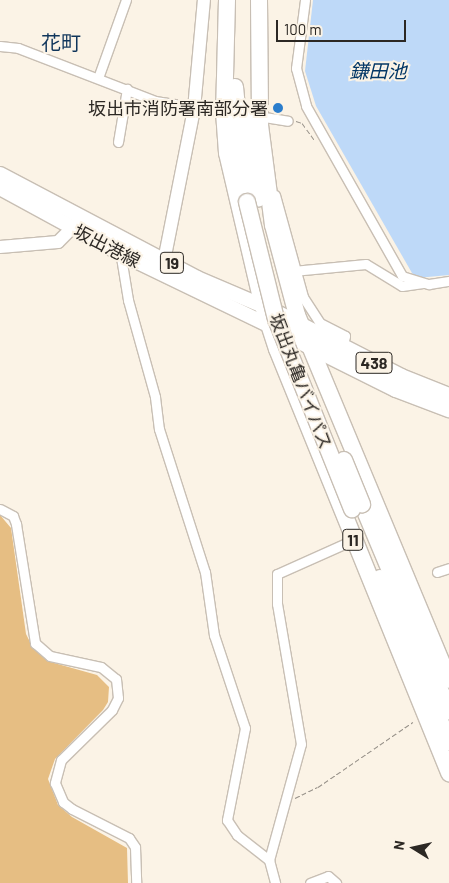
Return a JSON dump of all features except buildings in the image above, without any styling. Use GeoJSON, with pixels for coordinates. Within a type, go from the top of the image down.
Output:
{"type":"FeatureCollection","features":[{"type":"Feature","properties":{"kind":"highway"},"geometry":{"type":"LineString","coordinates":[[227,0],[226,112],[229,162],[263,306]]}},
{"type":"Feature","properties":{"kind":"highway","name":"坂出丸亀バイパス"},"geometry":{"type":"LineString","coordinates":[[237,0],[235,104],[252,200],[293,336],[357,507],[449,742]]}},
{"type":"Feature","properties":{"kind":"highway","name":"坂出丸亀バイパス"},"geometry":{"type":"LineString","coordinates":[[248,0],[248,106],[252,200]]}},
{"type":"Feature","properties":{"kind":"highway"},"geometry":{"type":"LineString","coordinates":[[260,0],[256,116],[273,225],[291,271],[301,324]]}},
{"type":"Feature","properties":{"kind":"highway","name":"11"},"geometry":{"type":"LineString","coordinates":[[263,306],[353,540],[449,772]]}},
{"type":"Feature","properties":{"kind":"highway","name":"438"},"geometry":{"type":"LineString","coordinates":[[263,306],[301,324],[340,354],[352,368],[415,398],[449,408]]}},
{"type":"Feature","properties":{"kind":"highway","name":"11"},"geometry":{"type":"LineString","coordinates":[[301,324],[449,680]]}},
{"type":"Feature","properties":{"kind":"highway","name":"438"},"geometry":{"type":"LineString","coordinates":[[270,326],[310,348],[340,354],[449,396]]}},
{"type":"Feature","properties":{"kind":"highway"},"geometry":{"type":"LineString","coordinates":[[323,378],[336,365],[352,368]]}},
{"type":"Feature","properties":{"kind":"highway","name":"坂出丸亀バイパス"},"geometry":{"type":"LineString","coordinates":[[357,507],[449,711]]}},
{"type":"Feature","properties":{"kind":"main road","name":"坂出港線"},"geometry":{"type":"LineString","coordinates":[[0,174],[119,236],[164,267],[270,326]]}},
{"type":"Feature","properties":{"kind":"main road","name":"坂出港線"},"geometry":{"type":"LineString","coordinates":[[0,188],[121,254],[164,267],[263,306]]}},
{"type":"Feature","properties":{"kind":"main road"},"geometry":{"type":"LineString","coordinates":[[236,295],[250,288],[254,270]]}},
{"type":"Feature","properties":{"kind":"street"},"geometry":{"type":"LineString","coordinates":[[98,78],[126,0]]}},
{"type":"Feature","properties":{"kind":"street"},"geometry":{"type":"LineString","coordinates":[[164,267],[194,110],[204,0]]}},
{"type":"Feature","properties":{"kind":"street"},"geometry":{"type":"LineString","coordinates":[[305,0],[296,68],[306,106],[396,269],[408,279],[423,283]]}},
{"type":"Feature","properties":{"kind":"street"},"geometry":{"type":"LineString","coordinates":[[0,46],[18,48],[127,89],[194,110],[226,112]]}},
{"type":"Feature","properties":{"kind":"street"},"geometry":{"type":"LineString","coordinates":[[118,142],[127,89]]}},
{"type":"Feature","properties":{"kind":"street"},"geometry":{"type":"LineString","coordinates":[[256,116],[288,121]]}},
{"type":"Feature","properties":{"kind":"street"},"geometry":{"type":"LineString","coordinates":[[272,185],[291,271],[310,311],[320,323],[345,336],[340,354]]}},
{"type":"Feature","properties":{"kind":"street"},"geometry":{"type":"LineString","coordinates":[[0,247],[52,244],[75,230],[82,217]]}},
{"type":"Feature","properties":{"kind":"street"},"geometry":{"type":"LineString","coordinates":[[119,236],[128,300],[155,396],[159,429],[205,572],[214,635],[245,728],[227,820],[237,835],[269,860]]}},
{"type":"Feature","properties":{"kind":"street"},"geometry":{"type":"LineString","coordinates":[[291,271],[366,264],[402,286],[449,281]]}},
{"type":"Feature","properties":{"kind":"street"},"geometry":{"type":"LineString","coordinates":[[0,509],[12,516],[16,524],[35,643],[50,656],[101,668],[116,679],[118,698],[112,710],[61,760],[55,782],[63,802],[72,810],[129,838],[135,847],[136,883]]}},
{"type":"Feature","properties":{"kind":"street"},"geometry":{"type":"LineString","coordinates":[[275,883],[269,860],[301,744],[278,604],[278,574],[353,540]]}},
{"type":"Feature","properties":{"kind":"street"},"geometry":{"type":"LineString","coordinates":[[437,572],[449,568]]}},
{"type":"Feature","properties":{"kind":"street"},"geometry":{"type":"LineString","coordinates":[[310,883],[328,876],[336,883]]}},
{"type":"Feature","properties":{"kind":"path"},"geometry":{"type":"LineString","coordinates":[[286,800],[318,787],[424,714]]}},
{"type":"Feature","properties":{"kind":"shaded area"},"geometry":{"type":"Polygon","coordinates":[[[0,515],[11,528],[26,634],[32,646],[47,661],[97,675],[109,687],[108,702],[103,710],[55,759],[48,779],[58,805],[72,817],[127,848],[128,883],[0,883],[0,515]]]}},
{"type":"Feature","properties":{"kind":"water","name":"鎌田池"},"geometry":{"type":"Polygon","coordinates":[[[313,0],[449,0],[449,275],[417,278],[412,273],[316,106],[305,71],[313,0]]]}},
{"type":"Feature","properties":{"kind":"place","name":"坂出市消防署南部分署"},"geometry":{"type":"Point","coordinates":[278,108]}},
{"type":"Feature","properties":{"kind":"district","name":"花町"},"geometry":{"type":"Point","coordinates":[61,42]}}]}
